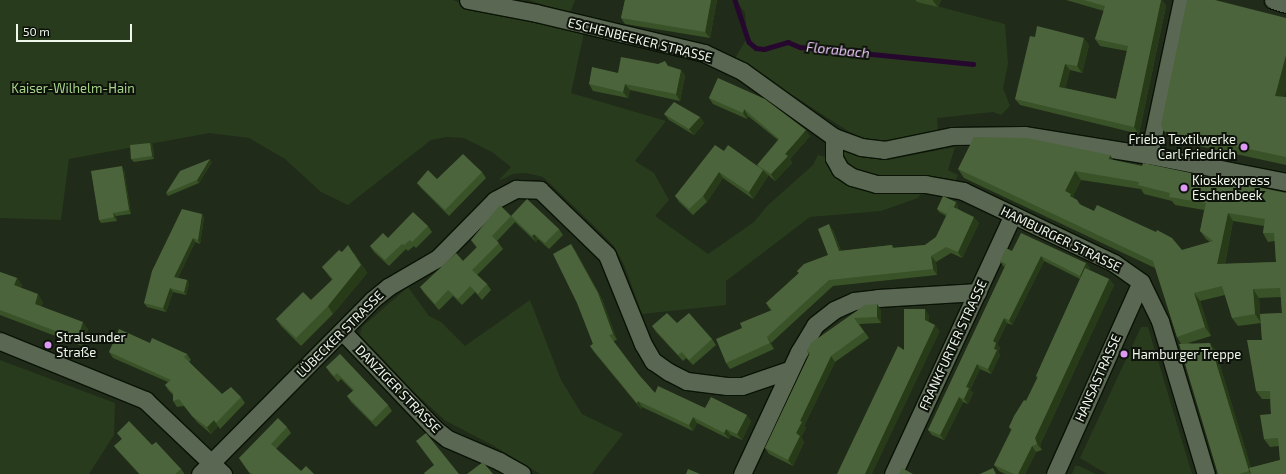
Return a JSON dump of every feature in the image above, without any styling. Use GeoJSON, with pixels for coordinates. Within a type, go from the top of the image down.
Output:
{"type":"FeatureCollection","features":[{"type":"Feature","properties":{"kind":"street","name":"ESCHENBEEKER STRASSE"},"geometry":{"type":"LineString","coordinates":[[468,0],[536,13],[704,53],[742,71],[834,137],[861,147],[884,150],[952,136],[1024,135],[1148,155],[1286,182]]}},
{"type":"Feature","properties":{"kind":"street"},"geometry":{"type":"LineString","coordinates":[[1148,155],[1182,0]]}},
{"type":"Feature","properties":{"kind":"street"},"geometry":{"type":"LineString","coordinates":[[1273,0],[1286,4]]}},
{"type":"Feature","properties":{"kind":"street","name":"HAMBURGER STRASSE"},"geometry":{"type":"LineString","coordinates":[[834,137],[834,158],[840,170],[852,178],[876,184],[926,184],[963,191],[1012,216],[1114,263],[1141,282],[1160,321],[1206,474]]}},
{"type":"Feature","properties":{"kind":"street","name":"LÜBECKER STRASSE"},"geometry":{"type":"LineString","coordinates":[[211,470],[342,332],[388,287],[438,258],[495,200],[516,188],[540,190],[607,255],[643,344],[653,361],[687,381],[707,386],[742,386],[790,370]]}},
{"type":"Feature","properties":{"kind":"street","name":"FRANKFURTER STRASSE"},"geometry":{"type":"LineString","coordinates":[[893,474],[1012,216]]}},
{"type":"Feature","properties":{"kind":"street","name":"HANSASTRASSE"},"geometry":{"type":"LineString","coordinates":[[1055,474],[1141,282]]}},
{"type":"Feature","properties":{"kind":"street"},"geometry":{"type":"LineString","coordinates":[[742,474],[790,370],[816,324],[834,310],[854,301],[978,292]]}},
{"type":"Feature","properties":{"kind":"street","name":"DANZIGER STRASSE"},"geometry":{"type":"LineString","coordinates":[[342,332],[435,429],[448,439],[500,461],[522,474]]}},
{"type":"Feature","properties":{"kind":"street"},"geometry":{"type":"LineString","coordinates":[[0,341],[145,400],[211,470]]}},
{"type":"Feature","properties":{"kind":"green space","name":"Kaiser-Wilhelm-Hain"},"geometry":{"type":"Polygon","coordinates":[[[0,0],[453,0],[469,6],[551,23],[584,33],[571,93],[666,121],[635,161],[654,173],[669,200],[655,216],[708,254],[754,222],[767,206],[813,165],[818,155],[826,157],[832,168],[924,190],[918,198],[881,211],[810,217],[726,281],[726,305],[642,314],[625,267],[614,246],[589,221],[543,177],[526,173],[513,174],[498,181],[511,167],[492,152],[464,138],[446,137],[431,140],[348,205],[321,192],[285,159],[249,138],[209,133],[69,159],[61,220],[0,218],[0,0]]]}},
{"type":"Feature","properties":{"kind":"green space"},"geometry":{"type":"Polygon","coordinates":[[[528,0],[575,0],[570,13],[528,0]]]}},
{"type":"Feature","properties":{"kind":"green space"},"geometry":{"type":"Polygon","coordinates":[[[736,0],[914,0],[1005,24],[1008,64],[1003,88],[1010,106],[1001,115],[993,112],[937,118],[938,131],[878,142],[863,138],[848,131],[735,58],[747,38],[745,13],[736,0]]]}},
{"type":"Feature","properties":{"kind":"green space"},"geometry":{"type":"Polygon","coordinates":[[[955,147],[948,170],[958,175],[955,182],[870,176],[846,165],[839,157],[841,151],[845,151],[860,157],[887,160],[955,147]]]}},
{"type":"Feature","properties":{"kind":"green space"},"geometry":{"type":"Polygon","coordinates":[[[408,287],[429,316],[441,322],[465,346],[530,300],[561,380],[582,414],[623,434],[592,474],[540,474],[494,446],[446,421],[417,395],[360,335],[362,327],[408,287]]]}},
{"type":"Feature","properties":{"kind":"green space"},"geometry":{"type":"Polygon","coordinates":[[[1141,327],[1148,327],[1192,474],[1107,474],[1080,458],[1141,327]]]}},
{"type":"Feature","properties":{"kind":"green space"},"geometry":{"type":"Polygon","coordinates":[[[0,360],[115,403],[114,435],[89,474],[0,474],[0,360]]]}},
{"type":"Feature","properties":{"kind":"green space"},"geometry":{"type":"Polygon","coordinates":[[[1075,466],[1079,466],[1096,474],[1072,474],[1075,466]]]}},
{"type":"Feature","properties":{"kind":"building"},"geometry":{"type":"Polygon","coordinates":[[[625,0],[711,0],[705,32],[621,18],[625,0]]]}},
{"type":"Feature","properties":{"kind":"building"},"geometry":{"type":"Polygon","coordinates":[[[1084,0],[1161,0],[1134,127],[1015,99],[1030,36],[1035,37],[1037,26],[1084,38],[1077,66],[1065,64],[1059,87],[1116,99],[1128,46],[1095,39],[1105,6],[1084,0]]]}},
{"type":"Feature","properties":{"kind":"building"},"geometry":{"type":"Polygon","coordinates":[[[1187,0],[1215,0],[1286,18],[1286,55],[1275,96],[1286,97],[1286,157],[1164,131],[1161,125],[1187,0]]]}},
{"type":"Feature","properties":{"kind":"building"},"geometry":{"type":"Polygon","coordinates":[[[621,57],[658,64],[665,61],[668,66],[681,70],[676,94],[625,84],[623,92],[589,84],[592,67],[618,73],[621,57]]]}},
{"type":"Feature","properties":{"kind":"building"},"geometry":{"type":"Polygon","coordinates":[[[718,78],[765,99],[806,130],[785,154],[788,156],[771,174],[757,165],[779,139],[744,109],[743,113],[709,98],[718,78]]]}},
{"type":"Feature","properties":{"kind":"building"},"geometry":{"type":"Polygon","coordinates":[[[674,102],[700,117],[689,129],[664,114],[674,102]]]}},
{"type":"Feature","properties":{"kind":"building"},"geometry":{"type":"Polygon","coordinates":[[[974,137],[1027,138],[1110,155],[1109,159],[1142,166],[1143,163],[1286,193],[1286,474],[1251,474],[1249,468],[1280,460],[1278,438],[1264,439],[1260,415],[1271,414],[1270,391],[1256,391],[1247,340],[1262,340],[1260,314],[1282,313],[1280,288],[1253,289],[1255,314],[1232,318],[1222,286],[1194,293],[1205,327],[1177,337],[1153,261],[958,169],[974,137]],[[1075,171],[1065,191],[1071,194],[1070,196],[1077,200],[1079,204],[1094,211],[1097,205],[1156,232],[1157,230],[1172,238],[1182,250],[1213,241],[1200,231],[1206,203],[1169,197],[1170,193],[1138,185],[1139,182],[1075,171]],[[1228,213],[1217,264],[1276,262],[1274,233],[1263,233],[1265,219],[1228,213]]]}},
{"type":"Feature","properties":{"kind":"building"},"geometry":{"type":"Polygon","coordinates":[[[150,143],[152,156],[131,159],[130,145],[150,143]]]}},
{"type":"Feature","properties":{"kind":"building"},"geometry":{"type":"Polygon","coordinates":[[[715,145],[724,151],[728,145],[763,170],[749,192],[719,172],[703,196],[689,209],[675,196],[715,145]]]}},
{"type":"Feature","properties":{"kind":"building"},"geometry":{"type":"Polygon","coordinates":[[[463,154],[482,172],[445,210],[417,183],[428,170],[437,179],[463,154]]]}},
{"type":"Feature","properties":{"kind":"building"},"geometry":{"type":"Polygon","coordinates":[[[210,159],[197,180],[166,193],[180,171],[210,159]]]}},
{"type":"Feature","properties":{"kind":"building"},"geometry":{"type":"Polygon","coordinates":[[[122,166],[129,210],[113,213],[114,217],[99,220],[91,171],[122,166]]]}},
{"type":"Feature","properties":{"kind":"building"},"geometry":{"type":"Polygon","coordinates":[[[943,196],[956,202],[954,207],[951,206],[947,214],[937,209],[943,196]]]}},
{"type":"Feature","properties":{"kind":"building"},"geometry":{"type":"Polygon","coordinates":[[[527,199],[559,229],[545,243],[534,234],[532,236],[511,216],[527,199]]]}},
{"type":"Feature","properties":{"kind":"building"},"geometry":{"type":"Polygon","coordinates":[[[500,205],[511,216],[492,236],[499,243],[472,270],[487,284],[478,294],[470,286],[458,299],[448,290],[435,304],[420,287],[456,253],[463,261],[477,247],[471,240],[500,205]]]}},
{"type":"Feature","properties":{"kind":"building"},"geometry":{"type":"Polygon","coordinates":[[[951,206],[974,217],[958,252],[946,247],[931,256],[933,269],[829,280],[767,337],[770,343],[726,363],[716,339],[742,328],[740,323],[772,310],[766,303],[799,273],[797,271],[804,264],[828,255],[818,229],[829,224],[839,251],[892,245],[892,248],[925,245],[936,237],[951,206]]]}},
{"type":"Feature","properties":{"kind":"building"},"geometry":{"type":"Polygon","coordinates":[[[182,209],[202,214],[198,240],[193,238],[174,277],[187,280],[184,292],[170,288],[163,308],[144,303],[152,271],[182,209]]]}},
{"type":"Feature","properties":{"kind":"building"},"geometry":{"type":"Polygon","coordinates":[[[413,212],[428,226],[412,242],[410,240],[404,245],[402,244],[385,260],[370,246],[383,233],[388,238],[413,212]]]}},
{"type":"Feature","properties":{"kind":"building"},"geometry":{"type":"Polygon","coordinates":[[[1021,233],[1086,263],[1080,276],[1041,256],[1009,320],[1004,318],[993,341],[996,343],[994,349],[997,350],[988,369],[977,364],[966,387],[969,388],[964,399],[959,397],[940,435],[928,430],[1006,264],[1000,261],[1006,248],[1012,251],[1021,233]]]}},
{"type":"Feature","properties":{"kind":"building"},"geometry":{"type":"Polygon","coordinates":[[[571,244],[598,293],[613,334],[609,335],[639,375],[655,393],[658,386],[705,408],[711,397],[747,415],[737,434],[726,429],[724,433],[693,417],[689,425],[638,401],[637,403],[590,346],[593,344],[577,303],[553,254],[571,244]]]}},
{"type":"Feature","properties":{"kind":"building"},"geometry":{"type":"Polygon","coordinates":[[[348,245],[361,265],[328,306],[296,338],[276,319],[303,292],[311,300],[333,279],[322,267],[339,250],[342,252],[348,245]]]}},
{"type":"Feature","properties":{"kind":"building"},"geometry":{"type":"Polygon","coordinates":[[[1085,268],[1109,279],[1035,438],[1037,444],[1032,446],[1018,474],[1014,474],[994,465],[1012,429],[1009,427],[1014,416],[1024,400],[1026,401],[1038,377],[1036,376],[1085,268]]]}},
{"type":"Feature","properties":{"kind":"building"},"geometry":{"type":"Polygon","coordinates":[[[0,272],[17,278],[14,285],[38,294],[35,304],[83,322],[77,339],[0,310],[0,272]]]}},
{"type":"Feature","properties":{"kind":"building"},"geometry":{"type":"Polygon","coordinates":[[[877,304],[877,317],[854,318],[864,332],[831,356],[800,421],[802,422],[796,433],[800,436],[788,460],[765,448],[810,353],[807,351],[811,343],[865,305],[877,304]]]}},
{"type":"Feature","properties":{"kind":"building"},"geometry":{"type":"Polygon","coordinates":[[[904,309],[925,309],[925,320],[935,325],[865,474],[837,474],[898,346],[904,350],[904,309]]]}},
{"type":"Feature","properties":{"kind":"building"},"geometry":{"type":"Polygon","coordinates":[[[667,313],[677,323],[689,313],[712,339],[689,360],[682,352],[678,355],[652,326],[667,313]]]}},
{"type":"Feature","properties":{"kind":"building"},"geometry":{"type":"Polygon","coordinates":[[[119,329],[150,343],[152,338],[187,354],[184,357],[222,394],[231,387],[241,397],[216,423],[214,420],[207,427],[192,416],[179,399],[173,401],[173,393],[165,385],[171,380],[109,352],[119,329]]]}},
{"type":"Feature","properties":{"kind":"building"},"geometry":{"type":"Polygon","coordinates":[[[1210,343],[1249,471],[1239,474],[1218,474],[1179,344],[1210,343]]]}},
{"type":"Feature","properties":{"kind":"building"},"geometry":{"type":"Polygon","coordinates":[[[340,354],[388,405],[372,421],[347,396],[354,390],[337,373],[334,376],[326,367],[340,354]]]}},
{"type":"Feature","properties":{"kind":"building"},"geometry":{"type":"Polygon","coordinates":[[[278,418],[287,427],[271,444],[301,471],[306,466],[314,474],[253,474],[249,472],[239,458],[278,418]]]}},
{"type":"Feature","properties":{"kind":"building"},"geometry":{"type":"Polygon","coordinates":[[[129,421],[152,445],[156,442],[181,469],[175,474],[140,474],[114,446],[122,439],[117,433],[129,421]]]}},
{"type":"Feature","properties":{"kind":"building"},"geometry":{"type":"Polygon","coordinates":[[[426,433],[459,474],[424,473],[434,465],[416,441],[426,433]]]}},
{"type":"Feature","properties":{"kind":"building"},"geometry":{"type":"Polygon","coordinates":[[[483,462],[493,474],[467,474],[483,462]]]}},
{"type":"Feature","properties":{"kind":"building"},"geometry":{"type":"Polygon","coordinates":[[[902,468],[913,474],[899,474],[902,468]]]}},
{"type":"Feature","properties":{"kind":"building"},"geometry":{"type":"Polygon","coordinates":[[[993,468],[996,474],[980,474],[993,468]]]}},
{"type":"Feature","properties":{"kind":"building"},"geometry":{"type":"Polygon","coordinates":[[[688,469],[700,474],[686,474],[688,469]]]}},
{"type":"Feature","properties":{"kind":"waterway","name":"Florabach"},"geometry":{"type":"LineString","coordinates":[[735,0],[749,42],[756,48],[764,49],[788,42],[800,47],[973,64]]}},
{"type":"Feature","properties":{"kind":"place","name":"Frieba Textilwerke Carl Friedrich"},"geometry":{"type":"Point","coordinates":[1244,147]}},
{"type":"Feature","properties":{"kind":"place","name":"Kioskexpress Eschenbeek"},"geometry":{"type":"Point","coordinates":[1184,188]}},
{"type":"Feature","properties":{"kind":"place","name":"Stralsunder Straße"},"geometry":{"type":"Point","coordinates":[48,345]}},
{"type":"Feature","properties":{"kind":"place","name":"Hamburger Treppe"},"geometry":{"type":"Point","coordinates":[1124,354]}}]}
